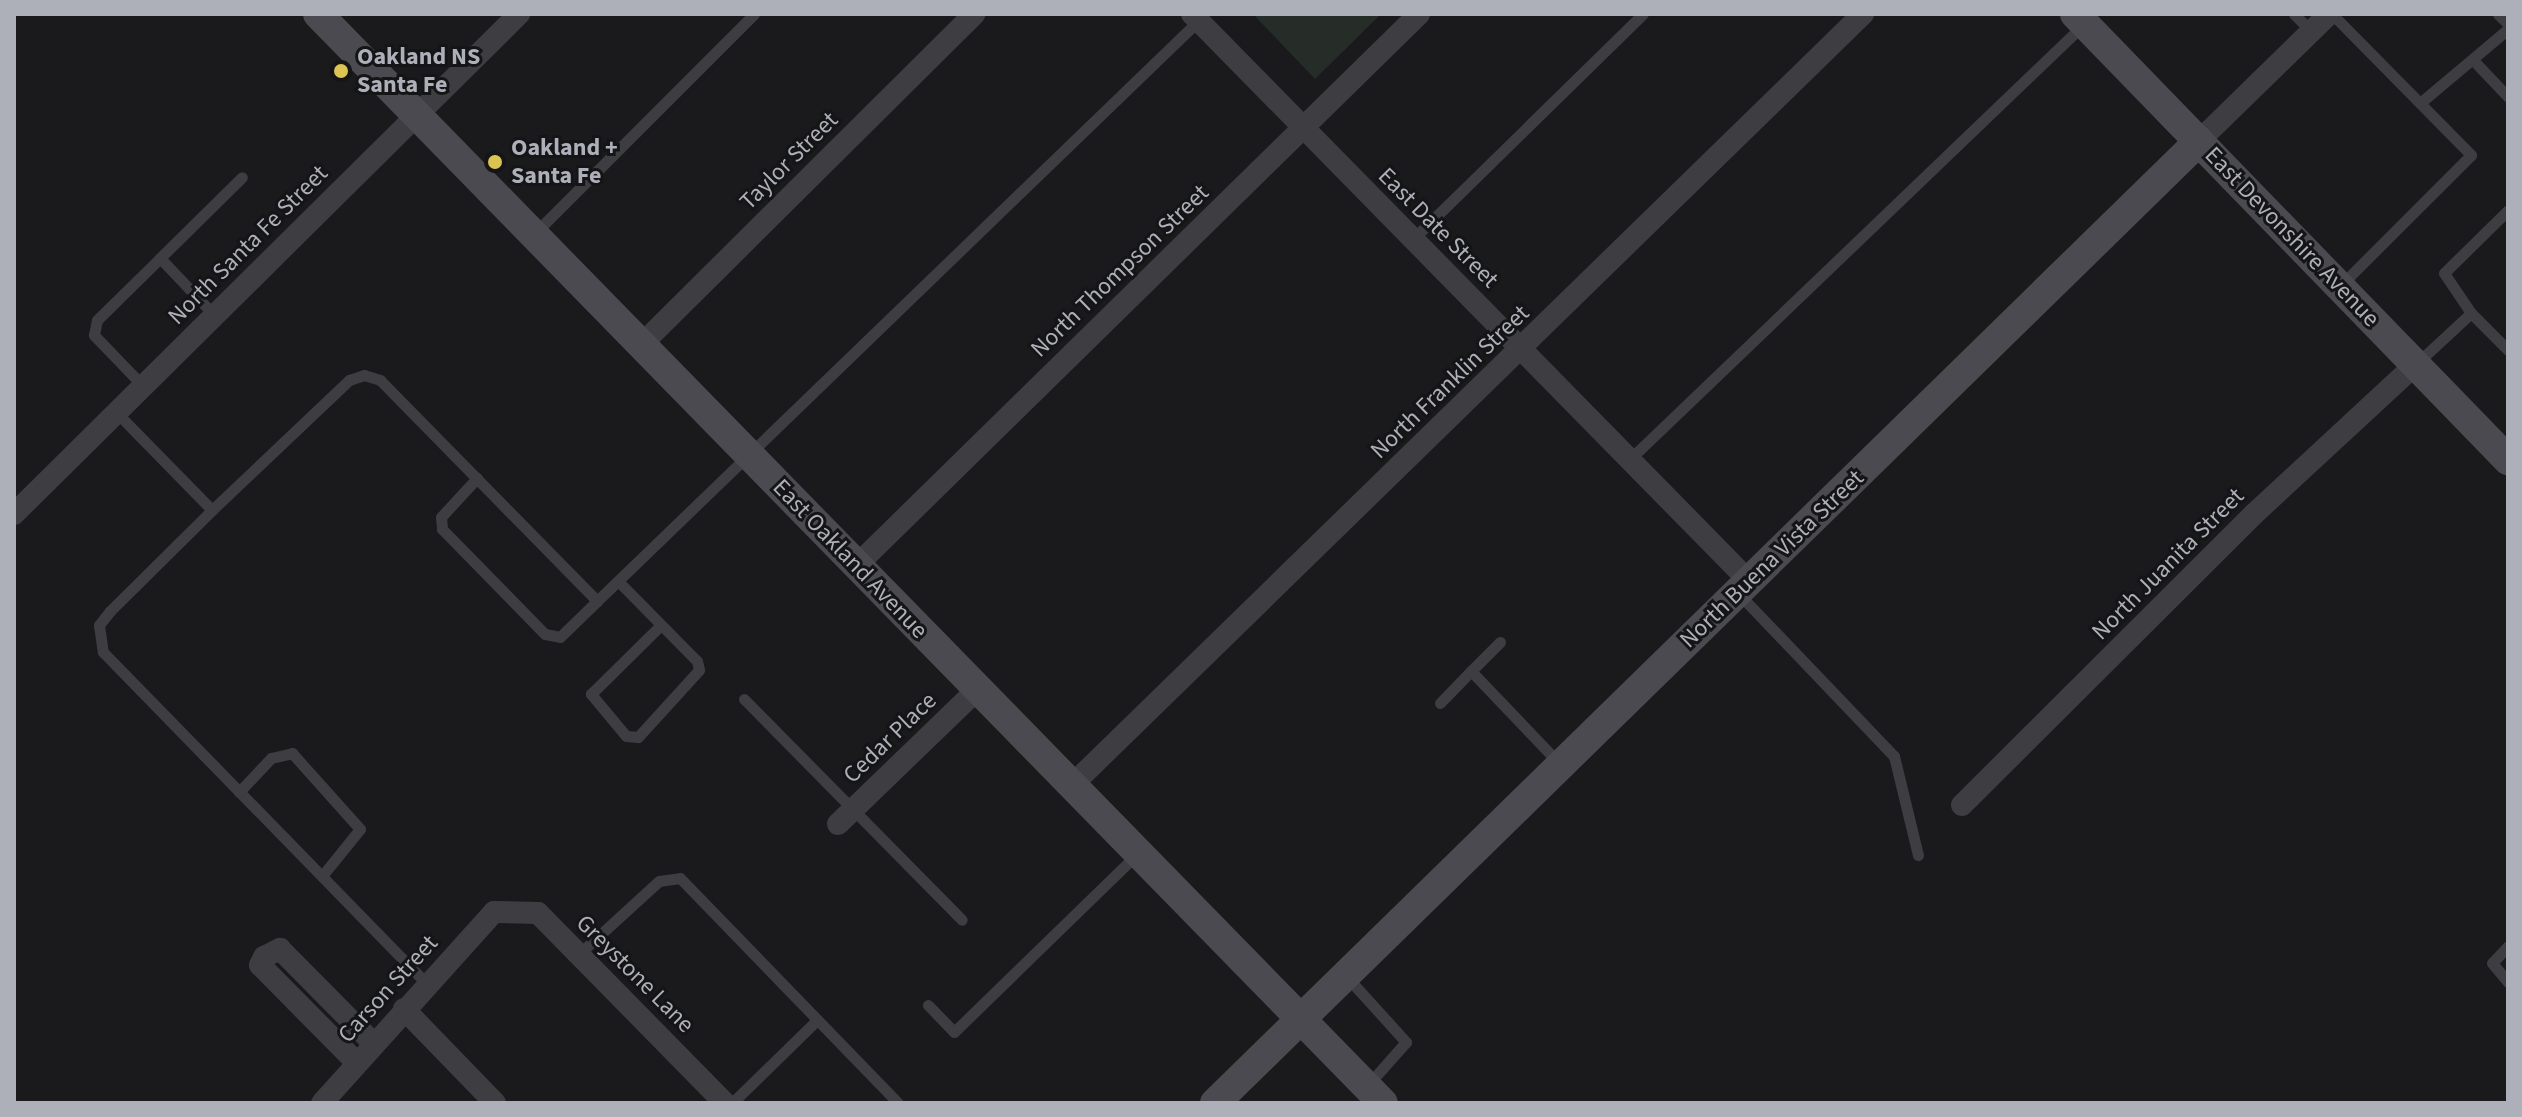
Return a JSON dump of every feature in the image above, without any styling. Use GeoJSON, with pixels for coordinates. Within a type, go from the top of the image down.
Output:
{"type":"FeatureCollection","features":[{"type":"Feature","properties":{"kind":"street","name":"East Oakland Avenue"},"geometry":{"type":"LineString","coordinates":[[318,14],[1375,1095]]}},
{"type":"Feature","properties":{"kind":"street","name":"North Santa Fe Street"},"geometry":{"type":"LineString","coordinates":[[14,514],[519,14]]}},
{"type":"Feature","properties":{"kind":"street","name":"Taylor Street"},"geometry":{"type":"LineString","coordinates":[[641,345],[974,14]]}},
{"type":"Feature","properties":{"kind":"street","name":"North Thompson Street"},"geometry":{"type":"LineString","coordinates":[[857,565],[1419,14]]}},
{"type":"Feature","properties":{"kind":"street","name":"North Franklin Street"},"geometry":{"type":"LineString","coordinates":[[1072,785],[1863,14]]}},
{"type":"Feature","properties":{"kind":"street","name":"North Buena Vista Street"},"geometry":{"type":"LineString","coordinates":[[1215,1103],[2330,14]]}},
{"type":"Feature","properties":{"kind":"street","name":"East Date Street"},"geometry":{"type":"LineString","coordinates":[[1195,17],[1630,459],[1743,587]]}},
{"type":"Feature","properties":{"kind":"street","name":"East Devonshire Avenue"},"geometry":{"type":"LineString","coordinates":[[2080,19],[2508,460]]}},
{"type":"Feature","properties":{"kind":"street","name":"North Juanita Street"},"geometry":{"type":"LineString","coordinates":[[1962,805],[2254,514],[2416,364]]}},
{"type":"Feature","properties":{"kind":"street","name":"Cedar Place"},"geometry":{"type":"LineString","coordinates":[[845,817],[978,689]]}},
{"type":"Feature","properties":{"kind":"street","name":"Carson Street"},"geometry":{"type":"LineString","coordinates":[[322,1103],[494,912]]}},
{"type":"Feature","properties":{"kind":"street","name":"Greystone Lane"},"geometry":{"type":"LineString","coordinates":[[494,912],[538,913],[725,1103]]}},
{"type":"Feature","properties":{"kind":"street"},"geometry":{"type":"LineString","coordinates":[[356,1062],[260,965],[264,957],[280,949],[373,1043]]}},
{"type":"Feature","properties":{"kind":"street"},"geometry":{"type":"LineString","coordinates":[[404,1009],[495,1103]]}},
{"type":"Feature","properties":{"kind":"lane"},"geometry":{"type":"LineString","coordinates":[[533,234],[754,14]]}},
{"type":"Feature","properties":{"kind":"lane"},"geometry":{"type":"LineString","coordinates":[[1413,239],[1643,14]]}},
{"type":"Feature","properties":{"kind":"lane"},"geometry":{"type":"LineString","coordinates":[[2294,14],[2311,31]]}},
{"type":"Feature","properties":{"kind":"lane"},"geometry":{"type":"LineString","coordinates":[[2330,14],[2471,155],[2340,287]]}},
{"type":"Feature","properties":{"kind":"lane"},"geometry":{"type":"LineString","coordinates":[[2420,103],[2474,61],[2508,27],[2498,14]]}},
{"type":"Feature","properties":{"kind":"lane"},"geometry":{"type":"LineString","coordinates":[[477,478],[441,517],[442,529],[545,634],[560,637],[1195,17]]}},
{"type":"Feature","properties":{"kind":"lane"},"geometry":{"type":"LineString","coordinates":[[1630,459],[2080,19]]}},
{"type":"Feature","properties":{"kind":"lane"},"geometry":{"type":"LineString","coordinates":[[2474,61],[2508,97]]}},
{"type":"Feature","properties":{"kind":"lane"},"geometry":{"type":"LineString","coordinates":[[143,386],[94,335],[97,320],[242,177]]}},
{"type":"Feature","properties":{"kind":"lane"},"geometry":{"type":"LineString","coordinates":[[2508,210],[2444,273],[2471,313],[2508,350]]}},
{"type":"Feature","properties":{"kind":"lane"},"geometry":{"type":"LineString","coordinates":[[160,258],[214,315]]}},
{"type":"Feature","properties":{"kind":"lane"},"geometry":{"type":"LineString","coordinates":[[2416,364],[2471,313]]}},
{"type":"Feature","properties":{"kind":"lane"},"geometry":{"type":"LineString","coordinates":[[427,984],[239,792],[98,640],[110,611],[349,380],[364,375],[380,380],[597,601]]}},
{"type":"Feature","properties":{"kind":"lane"},"geometry":{"type":"LineString","coordinates":[[116,412],[212,510]]}},
{"type":"Feature","properties":{"kind":"lane"},"geometry":{"type":"LineString","coordinates":[[618,581],[661,625],[699,670],[634,739],[591,694],[661,625]]}},
{"type":"Feature","properties":{"kind":"lane"},"geometry":{"type":"LineString","coordinates":[[1743,587],[1894,756],[1918,855]]}},
{"type":"Feature","properties":{"kind":"lane"},"geometry":{"type":"LineString","coordinates":[[1440,703],[1500,642]]}},
{"type":"Feature","properties":{"kind":"lane"},"geometry":{"type":"LineString","coordinates":[[1471,671],[1561,764]]}},
{"type":"Feature","properties":{"kind":"lane"},"geometry":{"type":"LineString","coordinates":[[744,699],[845,817],[962,920]]}},
{"type":"Feature","properties":{"kind":"lane"},"geometry":{"type":"LineString","coordinates":[[239,792],[280,752],[292,753],[360,829],[322,876]]}},
{"type":"Feature","properties":{"kind":"lane"},"geometry":{"type":"LineString","coordinates":[[928,1005],[954,1032],[1139,853]]}},
{"type":"Feature","properties":{"kind":"lane"},"geometry":{"type":"LineString","coordinates":[[579,954],[671,875],[898,1103]]}},
{"type":"Feature","properties":{"kind":"lane"},"geometry":{"type":"LineString","coordinates":[[2508,946],[2492,963],[2508,982]]}},
{"type":"Feature","properties":{"kind":"lane"},"geometry":{"type":"LineString","coordinates":[[1345,975],[1406,1042],[1375,1095]]}},
{"type":"Feature","properties":{"kind":"lane"},"geometry":{"type":"LineString","coordinates":[[732,1103],[817,1020]]}},
{"type":"Feature","properties":{"kind":"shaded area"},"geometry":{"type":"Polygon","coordinates":[[[1253,14],[1381,14],[1315,79],[1253,14]]]}},
{"type":"Feature","properties":{"kind":"place","name":"Oakland NS Santa Fe"},"geometry":{"type":"Point","coordinates":[341,71]}},
{"type":"Feature","properties":{"kind":"place","name":"Oakland + Santa Fe"},"geometry":{"type":"Point","coordinates":[495,162]}}]}
